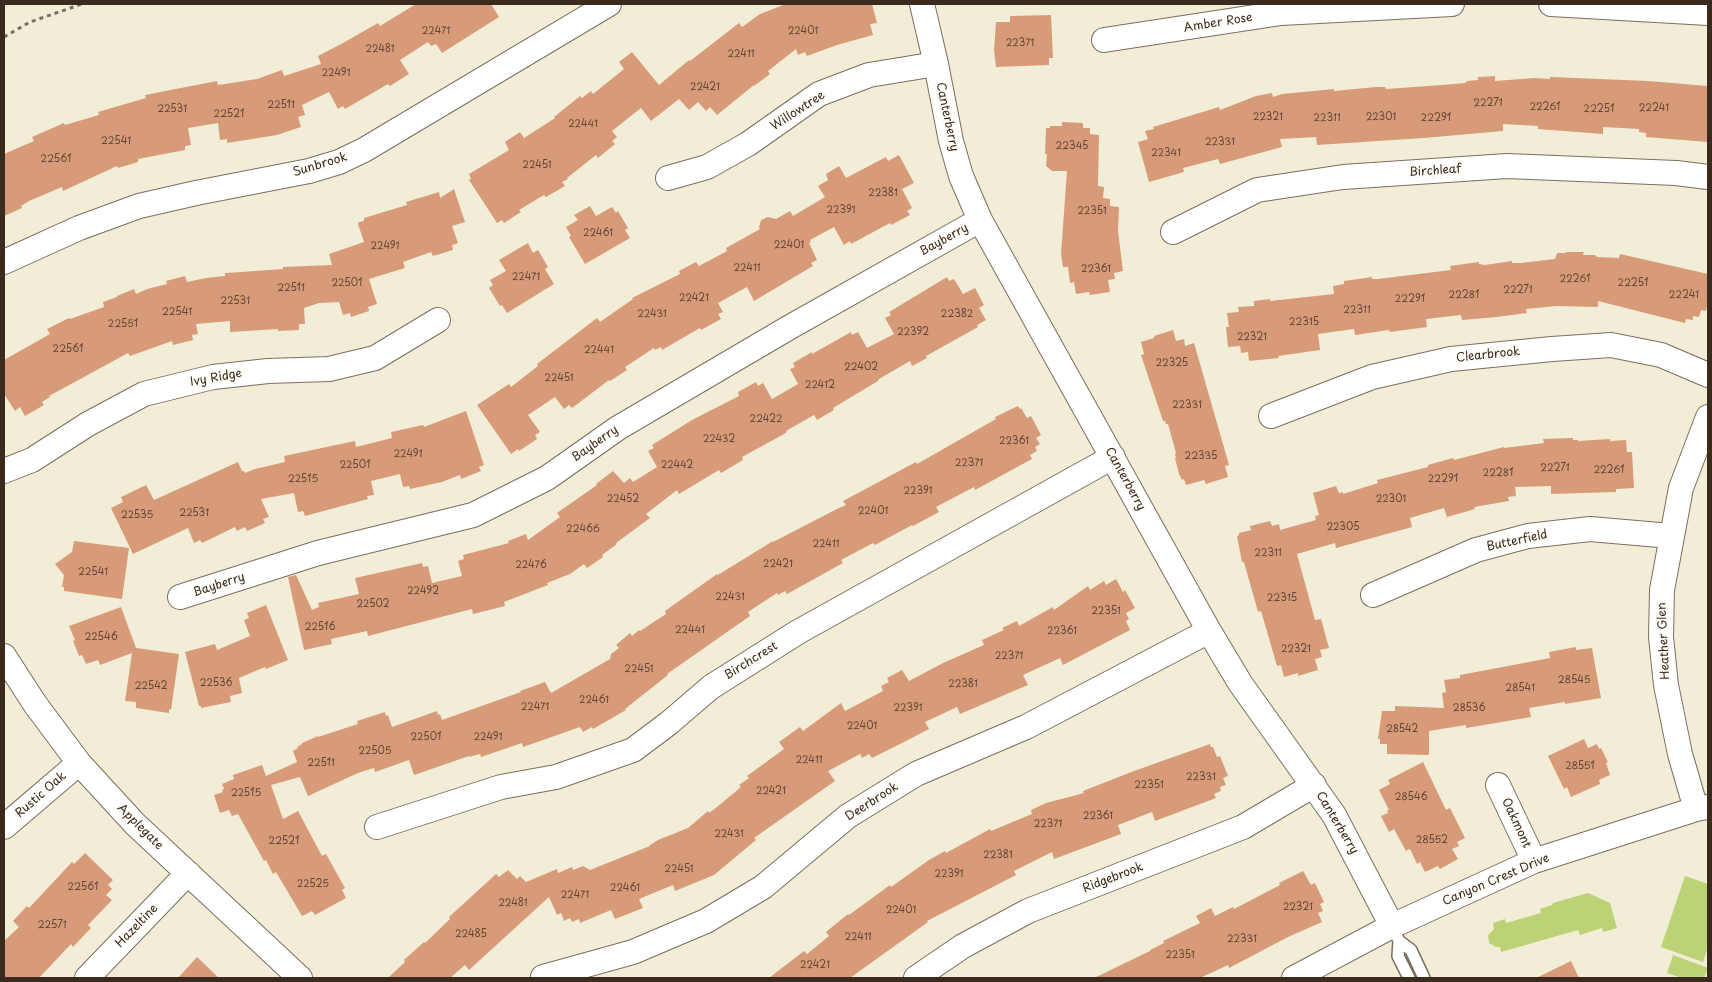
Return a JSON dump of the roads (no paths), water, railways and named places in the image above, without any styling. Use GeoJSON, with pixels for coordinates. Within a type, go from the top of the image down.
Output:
{"type":"FeatureCollection","features":[{"type":"Feature","properties":{"kind":"street","name":"Sunbrook"},"geometry":{"type":"LineString","coordinates":[[4,262],[79,228],[139,206],[309,171],[339,162],[364,150],[609,4]]}},
{"type":"Feature","properties":{"kind":"street","name":"Canterberry"},"geometry":{"type":"LineString","coordinates":[[922,4],[951,141],[961,176],[980,220],[1209,631],[1240,683],[1334,815],[1396,934]]}},
{"type":"Feature","properties":{"kind":"street","name":"Amber Rose"},"geometry":{"type":"LineString","coordinates":[[1104,40],[1281,13],[1452,4]]}},
{"type":"Feature","properties":{"kind":"street"},"geometry":{"type":"LineString","coordinates":[[1550,4],[1708,13]]}},
{"type":"Feature","properties":{"kind":"street","name":"Willowtree"},"geometry":{"type":"LineString","coordinates":[[668,178],[707,168],[748,144],[819,94],[869,76],[936,64]]}},
{"type":"Feature","properties":{"kind":"street","name":"Birchleaf"},"geometry":{"type":"LineString","coordinates":[[1173,232],[1257,190],[1343,177],[1507,166],[1676,173],[1708,177]]}},
{"type":"Feature","properties":{"kind":"street","name":"Bayberry"},"geometry":{"type":"LineString","coordinates":[[180,598],[318,553],[473,515],[547,478],[618,428],[790,327],[980,220]]}},
{"type":"Feature","properties":{"kind":"street","name":"Ivy Ridge"},"geometry":{"type":"LineString","coordinates":[[4,471],[32,460],[88,424],[144,394],[213,376],[330,368],[375,358],[438,320]]}},
{"type":"Feature","properties":{"kind":"street","name":"Clearbrook"},"geometry":{"type":"LineString","coordinates":[[1272,416],[1372,376],[1451,359],[1552,349],[1611,345],[1661,355],[1708,375]]}},
{"type":"Feature","properties":{"kind":"street","name":"Heather Glen"},"geometry":{"type":"LineString","coordinates":[[1702,808],[1678,746],[1666,685],[1661,637],[1662,590],[1681,488],[1708,417]]}},
{"type":"Feature","properties":{"kind":"street","name":"Birchcrest"},"geometry":{"type":"LineString","coordinates":[[377,827],[501,787],[556,777],[633,750],[670,723],[711,687],[798,632],[1113,457]]}},
{"type":"Feature","properties":{"kind":"street","name":"Butterfield"},"geometry":{"type":"LineString","coordinates":[[1373,595],[1476,550],[1528,536],[1590,529],[1671,536]]}},
{"type":"Feature","properties":{"kind":"street","name":"Deerbrook"},"geometry":{"type":"LineString","coordinates":[[544,977],[633,952],[706,921],[763,887],[848,816],[916,774],[1026,727],[1209,631]]}},
{"type":"Feature","properties":{"kind":"street","name":"Applegate"},"geometry":{"type":"LineString","coordinates":[[4,656],[35,704],[79,763],[134,824],[300,978]]}},
{"type":"Feature","properties":{"kind":"street","name":"Rustic Oak"},"geometry":{"type":"LineString","coordinates":[[4,827],[79,763]]}},
{"type":"Feature","properties":{"kind":"street","name":"Ridgebrook"},"geometry":{"type":"LineString","coordinates":[[916,978],[964,946],[1028,911],[1243,827],[1314,785]]}},
{"type":"Feature","properties":{"kind":"street","name":"Oakmont"},"geometry":{"type":"LineString","coordinates":[[1498,785],[1534,862]]}},
{"type":"Feature","properties":{"kind":"street","name":"Canyon Crest Drive"},"geometry":{"type":"LineString","coordinates":[[1294,978],[1396,934],[1534,862],[1702,808]]}},
{"type":"Feature","properties":{"kind":"street","name":"Hazeltine"},"geometry":{"type":"LineString","coordinates":[[87,978],[188,873]]}},
{"type":"Feature","properties":{"kind":"lane"},"geometry":{"type":"LineString","coordinates":[[1396,934],[1398,956],[1409,978]]}},
{"type":"Feature","properties":{"kind":"lane"},"geometry":{"type":"LineString","coordinates":[[1396,934],[1411,950],[1424,978]]}}]}
